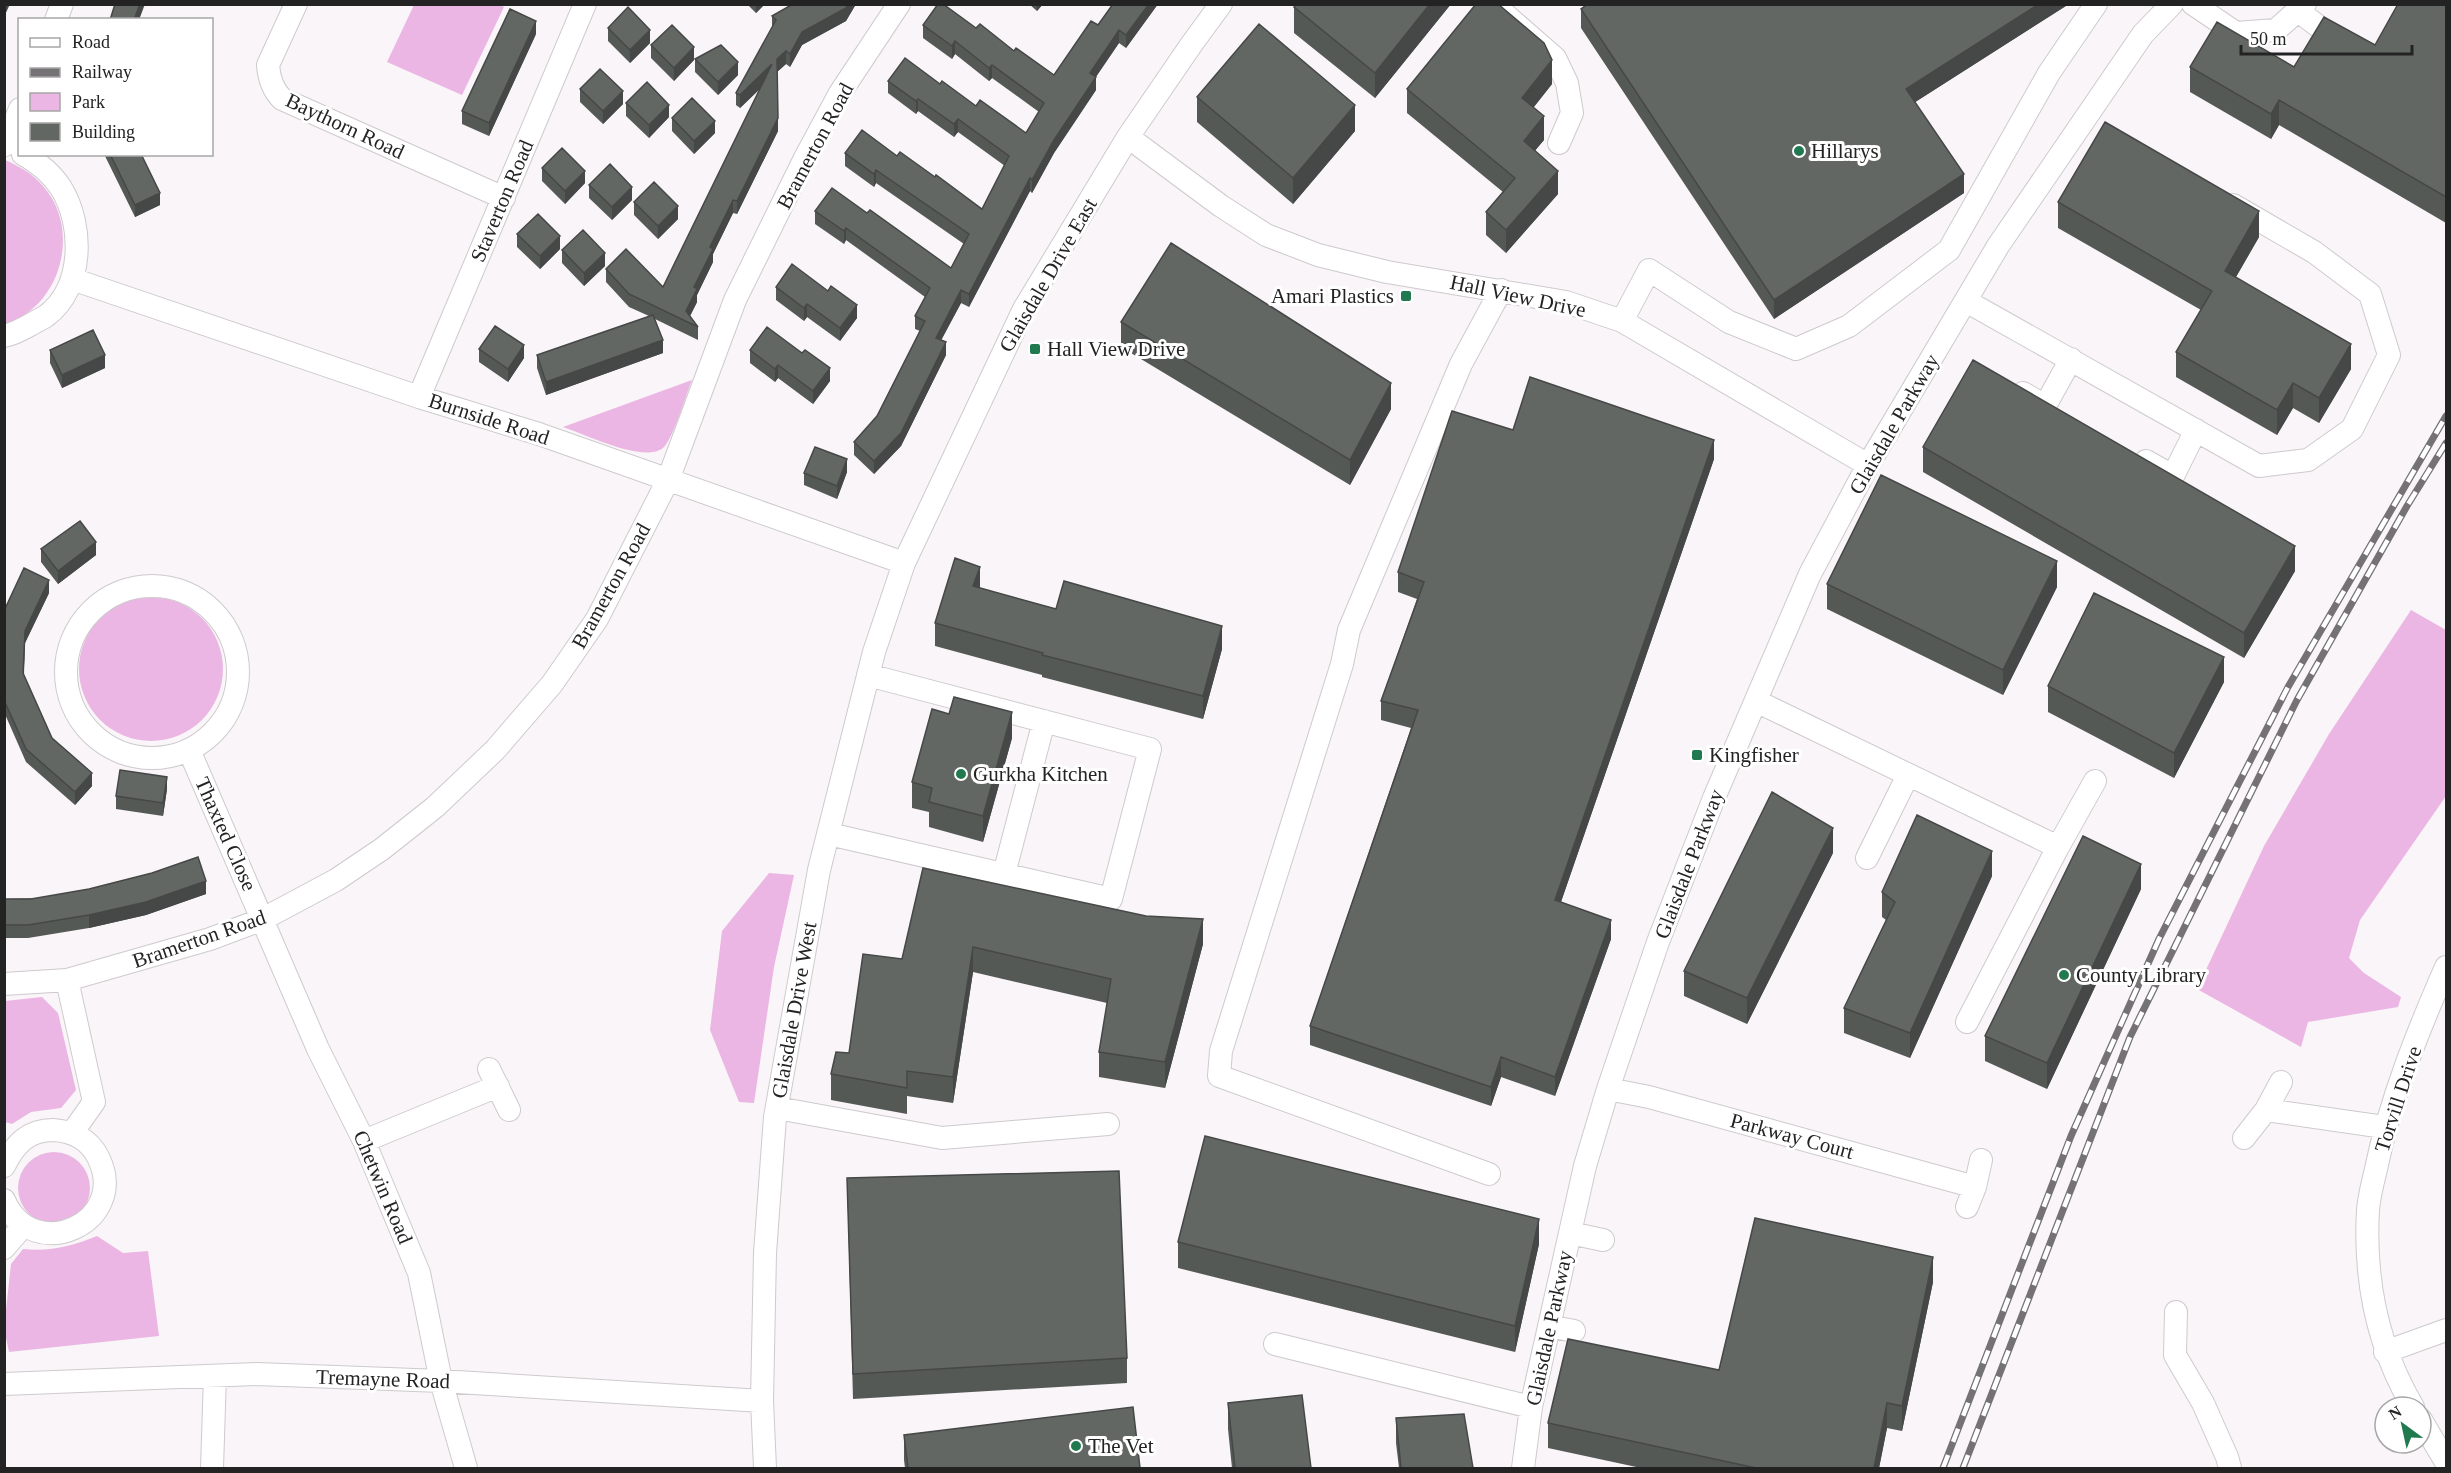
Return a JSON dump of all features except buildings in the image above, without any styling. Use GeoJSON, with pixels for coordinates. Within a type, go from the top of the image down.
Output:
{"type":"FeatureCollection","features":[{"type":"Feature","properties":{"kind":"street","name":"Baythorn Road"},"geometry":{"type":"LineString","coordinates":[[296,4],[268,65],[275,92],[282,99],[504,198]]}},
{"type":"Feature","properties":{"kind":"street","name":"Staverton Road"},"geometry":{"type":"LineString","coordinates":[[420,397],[585,4]]}},
{"type":"Feature","properties":{"kind":"street","name":"Bramerton Road"},"geometry":{"type":"LineString","coordinates":[[4,984],[67,980],[210,939],[263,919],[336,880],[382,849],[435,807],[495,750],[552,684],[597,619],[668,480],[735,300],[835,102],[899,4]]}},
{"type":"Feature","properties":{"kind":"street","name":"Glaisdale Drive East"},"geometry":{"type":"LineString","coordinates":[[904,564],[1024,309],[1128,137],[1221,4]]}},
{"type":"Feature","properties":{"kind":"street"},"geometry":{"type":"LineString","coordinates":[[1493,4],[1555,58],[1568,83],[1572,113],[1559,143]]}},
{"type":"Feature","properties":{"kind":"street"},"geometry":{"type":"LineString","coordinates":[[1622,321],[1650,270],[1728,322],[1796,349],[1849,326],[1948,250],[2049,73],[2096,4]]}},
{"type":"Feature","properties":{"kind":"street","name":"Glaisdale Parkway"},"geometry":{"type":"LineString","coordinates":[[1523,1468],[1531,1407],[1549,1326],[1585,1166],[1608,1089],[1658,942],[1714,798],[1810,574],[1868,465],[1998,246],[2143,34],[2172,4]]}},
{"type":"Feature","properties":{"kind":"street"},"geometry":{"type":"LineString","coordinates":[[2193,4],[2236,33],[2276,30],[2302,8],[2322,29]]}},
{"type":"Feature","properties":{"kind":"street"},"geometry":{"type":"LineString","coordinates":[[5,145],[18,114]]}},
{"type":"Feature","properties":{"kind":"street"},"geometry":{"type":"LineString","coordinates":[[2084,120],[2104,132]]}},
{"type":"Feature","properties":{"kind":"street","name":"Hall View Drive"},"geometry":{"type":"LineString","coordinates":[[1128,137],[1221,206],[1266,235],[1318,255],[1387,272],[1566,302],[1622,321],[1868,465]]}},
{"type":"Feature","properties":{"kind":"street"},"geometry":{"type":"LineString","coordinates":[[4,336],[13,335],[48,315],[65,293],[72,279],[77,251],[74,219],[61,188],[38,163],[25,156]]}},
{"type":"Feature","properties":{"kind":"street"},"geometry":{"type":"LineString","coordinates":[[1966,301],[2259,466],[2308,460],[2352,429],[2390,355],[2370,294],[2314,252],[2214,195]]}},
{"type":"Feature","properties":{"kind":"street","name":"Burnside Road"},"geometry":{"type":"LineString","coordinates":[[72,279],[420,397],[539,434],[904,564]]}},
{"type":"Feature","properties":{"kind":"street"},"geometry":{"type":"LineString","coordinates":[[1490,1174],[1219,1076],[1221,1051],[1342,664],[1349,630],[1461,364],[1501,290]]}},
{"type":"Feature","properties":{"kind":"street"},"geometry":{"type":"LineString","coordinates":[[2008,385],[2045,406],[2071,359]]}},
{"type":"Feature","properties":{"kind":"street"},"geometry":{"type":"LineString","coordinates":[[2122,448],[2173,476],[2196,430]]}},
{"type":"Feature","properties":{"kind":"street","name":"Glaisdale Drive West"},"geometry":{"type":"LineString","coordinates":[[765,1468],[762,1401],[765,1253],[777,1108],[819,870],[874,652],[904,564]]}},
{"type":"Feature","properties":{"kind":"street","name":"Thaxted Close"},"geometry":{"type":"LineString","coordinates":[[151,585],[181,590],[207,604],[223,621],[236,648],[239,678],[231,708],[214,732],[189,750],[160,758],[130,756],[102,743],[81,722],[68,694],[66,664],[76,630],[96,606],[121,591],[151,585]]}},
{"type":"Feature","properties":{"kind":"street"},"geometry":{"type":"LineString","coordinates":[[828,834],[1111,899],[1150,749],[868,675]]}},
{"type":"Feature","properties":{"kind":"street"},"geometry":{"type":"LineString","coordinates":[[1756,701],[2058,847]]}},
{"type":"Feature","properties":{"kind":"street"},"geometry":{"type":"LineString","coordinates":[[1004,874],[1044,721]]}},
{"type":"Feature","properties":{"kind":"street","name":"Thaxted Close"},"geometry":{"type":"LineString","coordinates":[[189,750],[263,919]]}},
{"type":"Feature","properties":{"kind":"street"},"geometry":{"type":"LineString","coordinates":[[1867,858],[1908,776]]}},
{"type":"Feature","properties":{"kind":"street"},"geometry":{"type":"LineString","coordinates":[[1967,1022],[2058,847],[2095,782]]}},
{"type":"Feature","properties":{"kind":"street","name":"Chetwin Road"},"geometry":{"type":"LineString","coordinates":[[263,919],[318,1049],[364,1141],[419,1273],[441,1381],[466,1468]]}},
{"type":"Feature","properties":{"kind":"street","name":"Torvill Drive"},"geometry":{"type":"LineString","coordinates":[[2406,1395],[2385,1352],[2369,1283],[2368,1208],[2384,1127],[2446,967]]}},
{"type":"Feature","properties":{"kind":"street"},"geometry":{"type":"LineString","coordinates":[[67,980],[94,1102],[72,1133]]}},
{"type":"Feature","properties":{"kind":"street"},"geometry":{"type":"LineString","coordinates":[[364,1141],[494,1078],[509,1110]]}},
{"type":"Feature","properties":{"kind":"street"},"geometry":{"type":"LineString","coordinates":[[2244,1138],[2266,1110],[2281,1082]]}},
{"type":"Feature","properties":{"kind":"street","name":"Parkway Court"},"geometry":{"type":"LineString","coordinates":[[1608,1089],[1649,1096],[1971,1197],[1981,1160]]}},
{"type":"Feature","properties":{"kind":"street"},"geometry":{"type":"LineString","coordinates":[[777,1108],[942,1138],[1108,1124]]}},
{"type":"Feature","properties":{"kind":"street"},"geometry":{"type":"LineString","coordinates":[[2266,1110],[2384,1127]]}},
{"type":"Feature","properties":{"kind":"street"},"geometry":{"type":"LineString","coordinates":[[4,1166],[13,1148],[32,1134],[43,1130],[65,1131],[86,1141],[94,1149],[104,1168],[105,1190],[98,1209],[84,1224],[71,1231],[47,1234],[24,1225],[10,1211],[4,1200]]}},
{"type":"Feature","properties":{"kind":"street"},"geometry":{"type":"LineString","coordinates":[[4,1248],[24,1225]]}},
{"type":"Feature","properties":{"kind":"street"},"geometry":{"type":"LineString","coordinates":[[1570,1233],[1603,1239]]}},
{"type":"Feature","properties":{"kind":"street"},"geometry":{"type":"LineString","coordinates":[[2176,1312],[2175,1355],[2203,1403],[2227,1456],[2230,1468]]}},
{"type":"Feature","properties":{"kind":"street"},"geometry":{"type":"LineString","coordinates":[[1549,1326],[1574,1331]]}},
{"type":"Feature","properties":{"kind":"street"},"geometry":{"type":"LineString","coordinates":[[2385,1352],[2446,1330]]}},
{"type":"Feature","properties":{"kind":"street"},"geometry":{"type":"LineString","coordinates":[[1275,1344],[1531,1407]]}},
{"type":"Feature","properties":{"kind":"street","name":"Tremayne Road"},"geometry":{"type":"LineString","coordinates":[[4,1384],[256,1374],[441,1381],[762,1401]]}},
{"type":"Feature","properties":{"kind":"street"},"geometry":{"type":"LineString","coordinates":[[212,1468],[215,1376]]}},
{"type":"Feature","properties":{"kind":"street"},"geometry":{"type":"LineString","coordinates":[[2433,1446],[2441,1463]]}},
{"type":"Feature","properties":{"kind":"green space"},"geometry":{"type":"Polygon","coordinates":[[[498,4],[504,7],[462,95],[387,62],[414,5],[498,4]]]}},
{"type":"Feature","properties":{"kind":"green space"},"geometry":{"type":"Polygon","coordinates":[[[5,160],[26,171],[43,186],[55,204],[61,224],[63,245],[60,265],[52,284],[40,301],[24,315],[5,324],[5,160]]]}},
{"type":"Feature","properties":{"kind":"green space"},"geometry":{"type":"Polygon","coordinates":[[[692,380],[668,441],[657,451],[631,451],[563,427],[692,380]]]}},
{"type":"Feature","properties":{"kind":"green space"},"geometry":{"type":"Polygon","coordinates":[[[151,597],[179,602],[202,618],[218,641],[223,669],[218,697],[202,720],[179,736],[151,741],[123,736],[100,720],[84,697],[79,669],[84,641],[100,618],[123,602],[151,597]]]}},
{"type":"Feature","properties":{"kind":"green space"},"geometry":{"type":"Polygon","coordinates":[[[2411,610],[2446,630],[2446,796],[2360,920],[2349,958],[2364,973],[2401,997],[2398,1007],[2308,1022],[2301,1047],[2197,989],[2264,846],[2329,734],[2411,610]]]}},
{"type":"Feature","properties":{"kind":"green space"},"geometry":{"type":"Polygon","coordinates":[[[769,873],[794,875],[774,967],[754,1103],[739,1102],[710,1030],[722,931],[769,873]]]}},
{"type":"Feature","properties":{"kind":"green space"},"geometry":{"type":"Polygon","coordinates":[[[42,997],[58,1013],[76,1090],[61,1108],[31,1112],[12,1124],[5,1122],[5,1001],[42,997]]]}},
{"type":"Feature","properties":{"kind":"green space"},"geometry":{"type":"Polygon","coordinates":[[[47,1152],[61,1152],[80,1162],[90,1181],[90,1195],[80,1214],[61,1224],[47,1224],[28,1214],[18,1195],[18,1181],[28,1162],[47,1152]]]}},
{"type":"Feature","properties":{"kind":"green space"},"geometry":{"type":"Polygon","coordinates":[[[97,1236],[123,1253],[148,1251],[159,1336],[9,1352],[4,1328],[11,1264],[23,1249],[42,1250],[61,1247],[97,1236]]]}},
{"type":"Feature","properties":{"kind":"railway"},"geometry":{"type":"LineString","coordinates":[[1943,1468],[2071,1136],[2159,939],[2288,687],[2446,416]]}},
{"type":"Feature","properties":{"kind":"railway"},"geometry":{"type":"LineString","coordinates":[[1963,1468],[2130,1037],[2297,700],[2407,506],[2446,443]]}},
{"type":"Feature","properties":{"kind":"place","name":"Hillarys"},"geometry":{"type":"Point","coordinates":[1799,151]}},
{"type":"Feature","properties":{"kind":"place","name":"Amari Plastics"},"geometry":{"type":"Point","coordinates":[1406,296]}},
{"type":"Feature","properties":{"kind":"place","name":"Hall View Drive"},"geometry":{"type":"Point","coordinates":[1035,349]}},
{"type":"Feature","properties":{"kind":"place","name":"Kingfisher"},"geometry":{"type":"Point","coordinates":[1697,755]}},
{"type":"Feature","properties":{"kind":"place","name":"Gurkha Kitchen"},"geometry":{"type":"Point","coordinates":[961,774]}},
{"type":"Feature","properties":{"kind":"place","name":"County Library"},"geometry":{"type":"Point","coordinates":[2064,975]}},
{"type":"Feature","properties":{"kind":"place","name":"The Vet"},"geometry":{"type":"Point","coordinates":[1076,1446]}}]}
